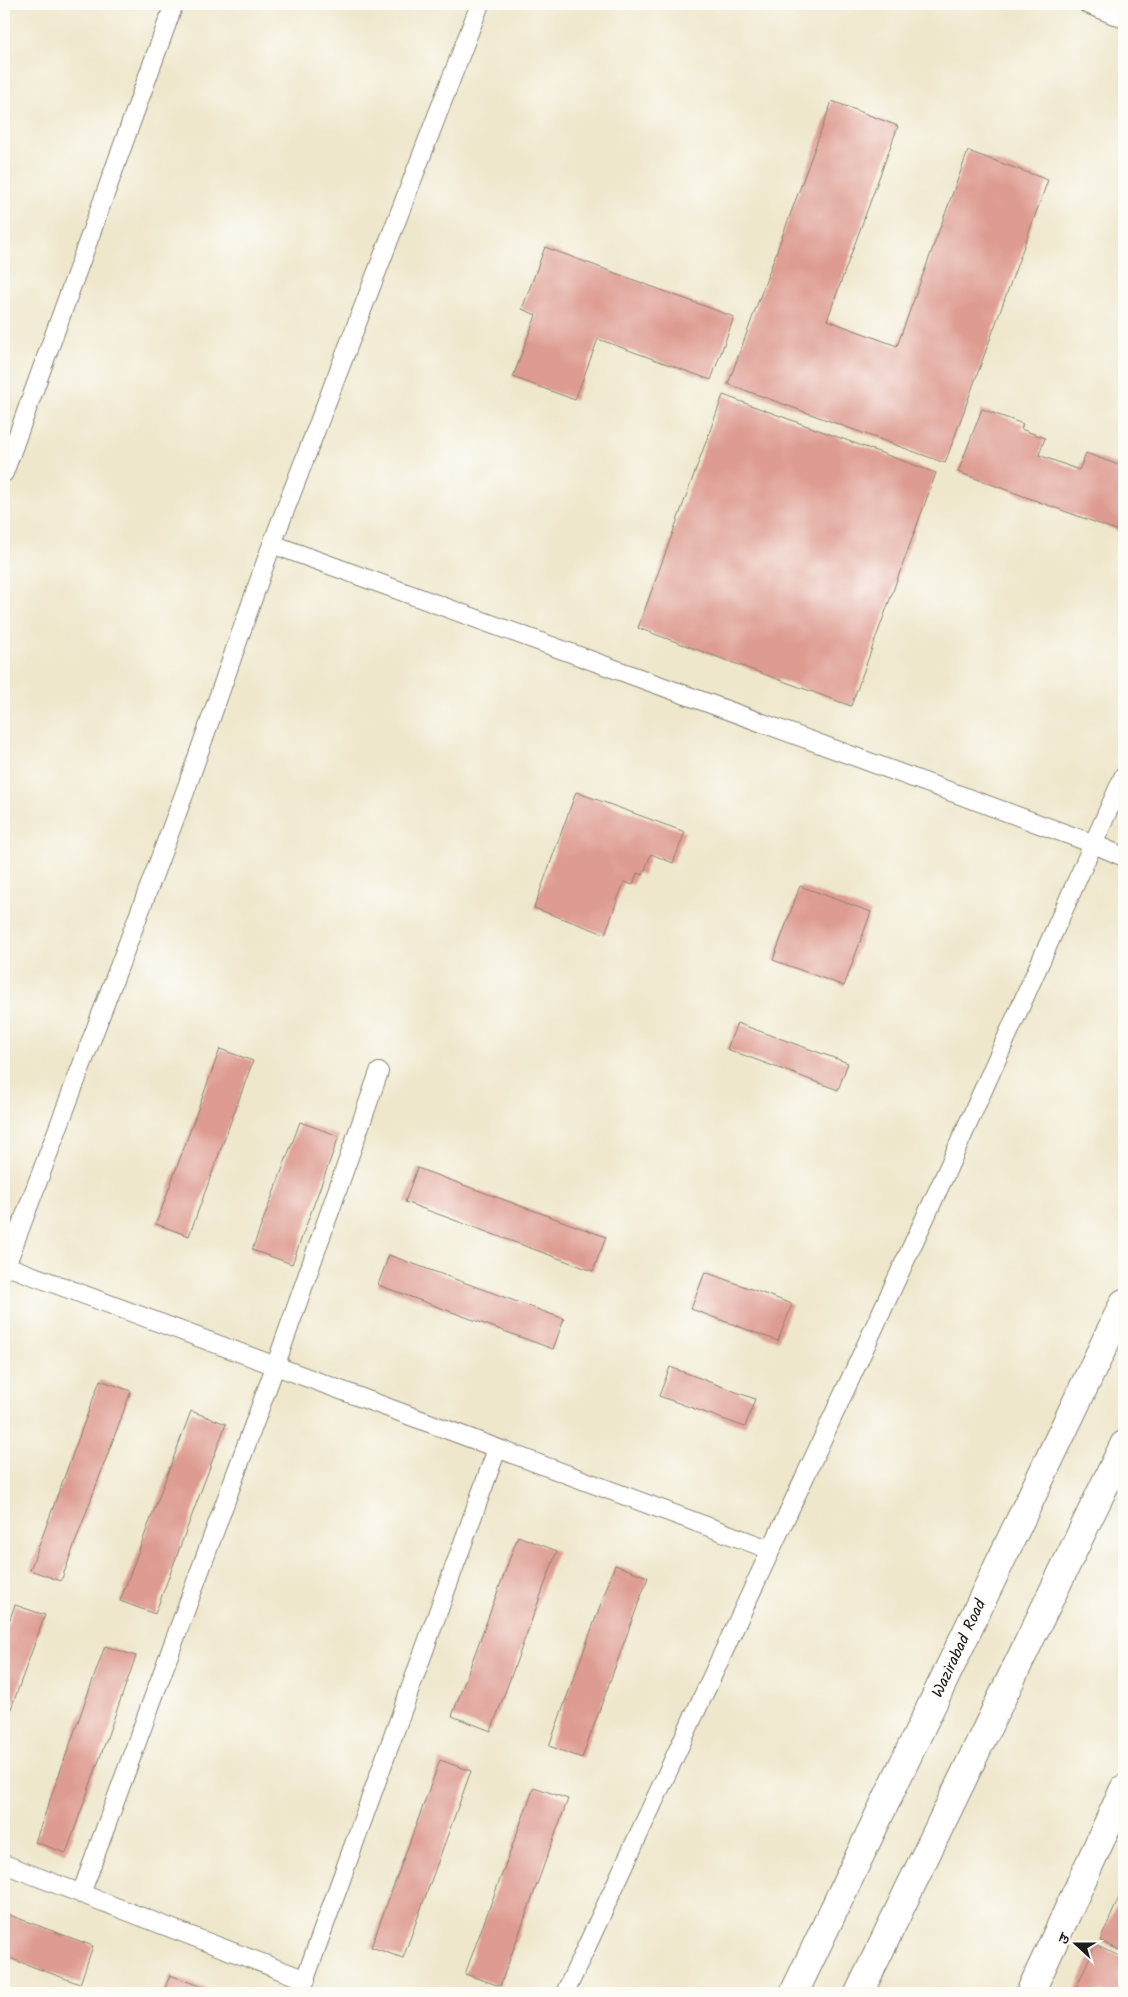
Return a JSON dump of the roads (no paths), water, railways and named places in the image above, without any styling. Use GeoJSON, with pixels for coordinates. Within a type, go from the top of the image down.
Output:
{"type":"FeatureCollection","features":[{"type":"Feature","properties":{"kind":"main road","name":"Wazirabad Road"},"geometry":{"type":"LineString","coordinates":[[794,1993],[1124,1303]]}},
{"type":"Feature","properties":{"kind":"main road"},"geometry":{"type":"LineString","coordinates":[[859,1993],[1121,1460]]}},
{"type":"Feature","properties":{"kind":"main road"},"geometry":{"type":"LineString","coordinates":[[1030,1993],[1124,1789]]}},
{"type":"Feature","properties":{"kind":"lane"},"geometry":{"type":"LineString","coordinates":[[4,472],[174,4]]}},
{"type":"Feature","properties":{"kind":"lane"},"geometry":{"type":"LineString","coordinates":[[480,4],[272,544],[185,792],[4,1267],[771,1550]]}},
{"type":"Feature","properties":{"kind":"lane"},"geometry":{"type":"LineString","coordinates":[[1087,4],[1124,19]]}},
{"type":"Feature","properties":{"kind":"lane"},"geometry":{"type":"LineString","coordinates":[[272,544],[1094,844],[1124,857]]}},
{"type":"Feature","properties":{"kind":"lane"},"geometry":{"type":"LineString","coordinates":[[565,1993],[945,1175],[1124,776]]}},
{"type":"Feature","properties":{"kind":"lane"},"geometry":{"type":"LineString","coordinates":[[82,1894],[275,1367],[380,1072]]}},
{"type":"Feature","properties":{"kind":"lane"},"geometry":{"type":"LineString","coordinates":[[4,1864],[82,1894],[303,1986],[497,1449]]}}]}
